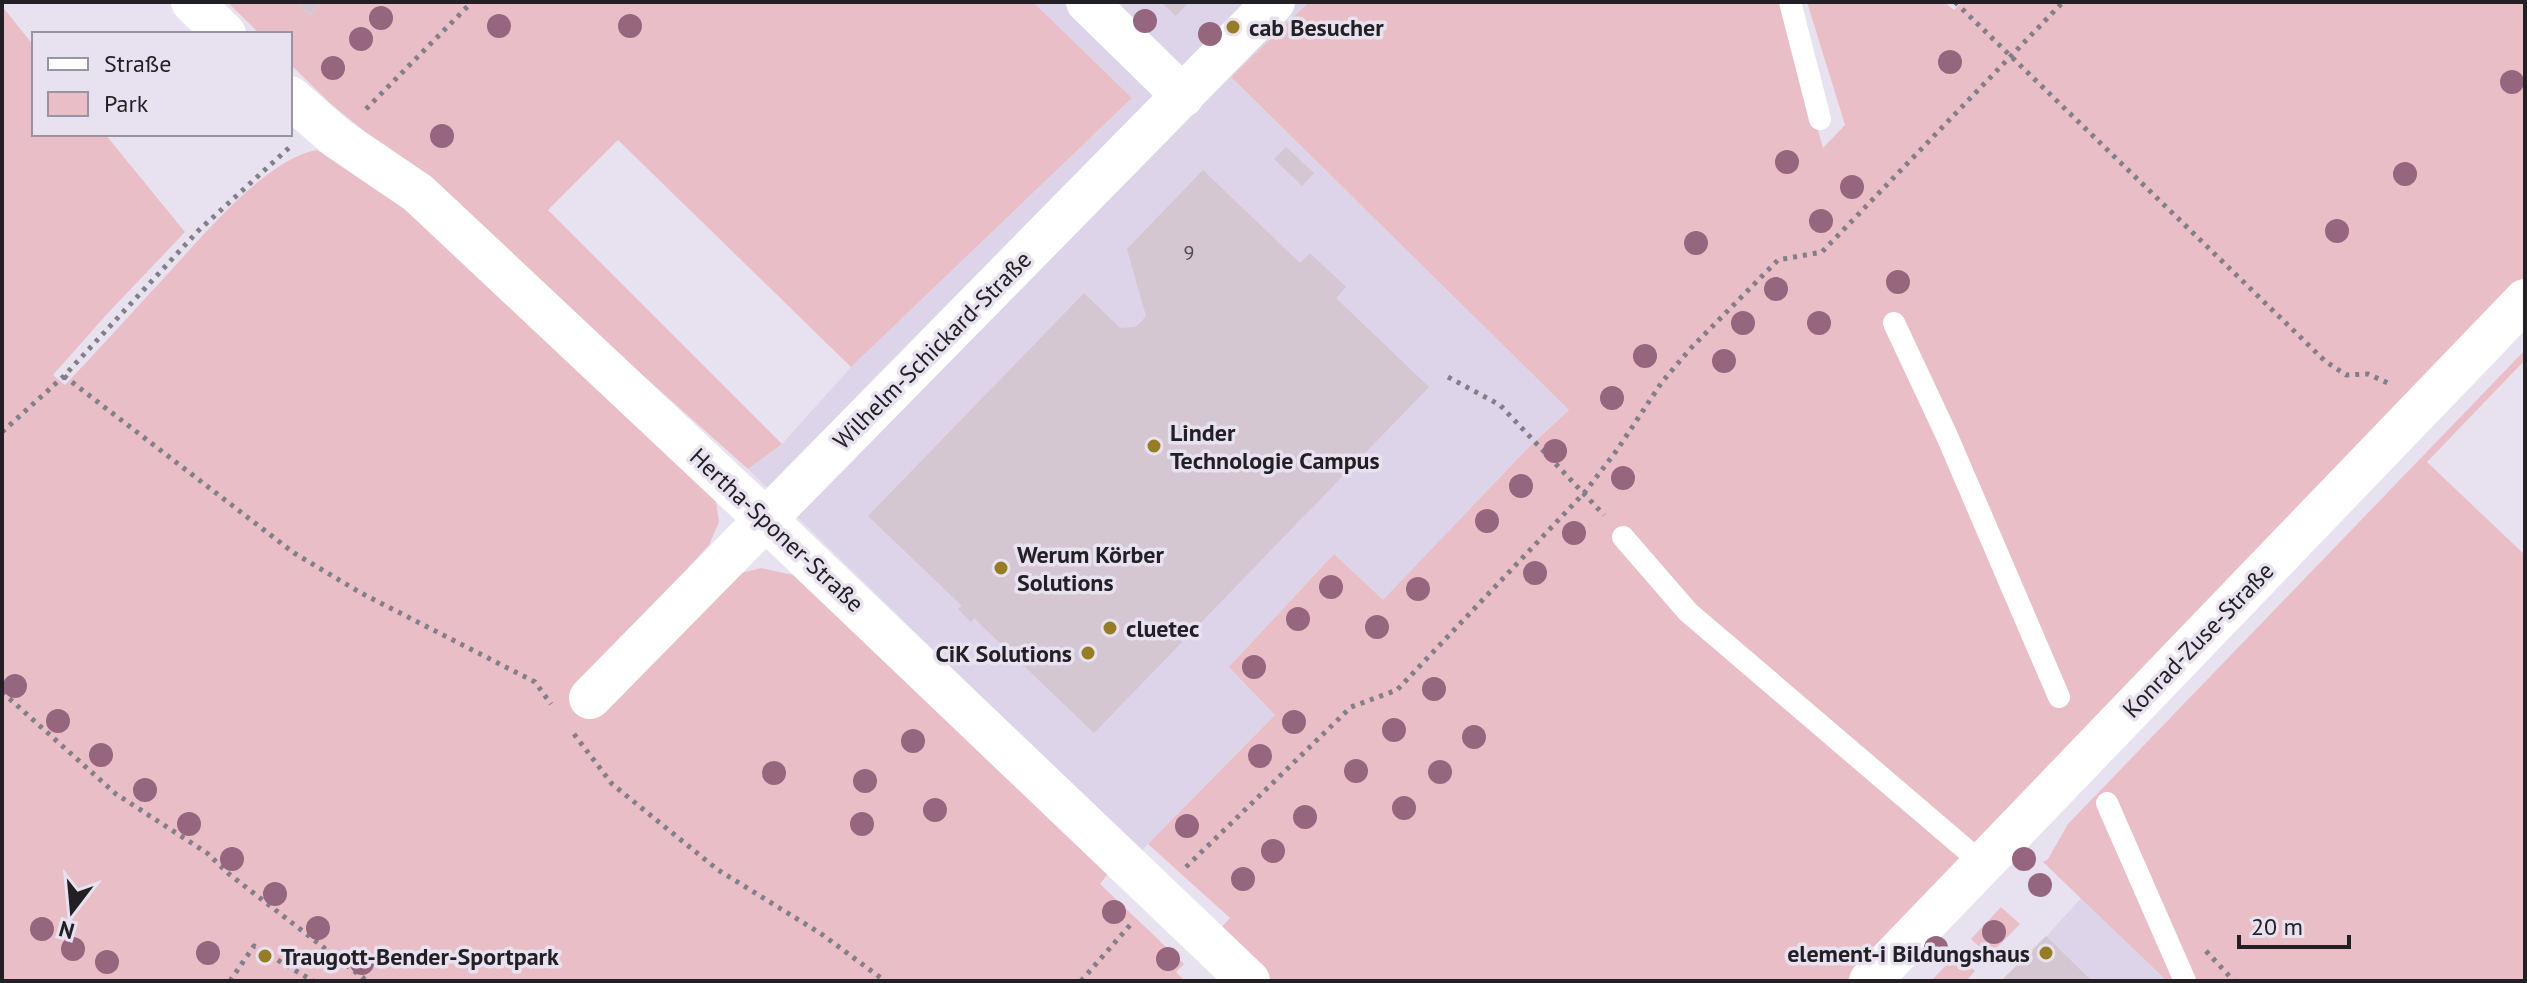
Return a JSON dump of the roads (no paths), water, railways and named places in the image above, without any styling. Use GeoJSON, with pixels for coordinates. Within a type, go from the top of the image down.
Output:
{"type":"FeatureCollection","features":[{"type":"Feature","properties":{"kind":"street"},"geometry":{"type":"LineString","coordinates":[[192,2],[223,32]]}},
{"type":"Feature","properties":{"kind":"street"},"geometry":{"type":"LineString","coordinates":[[1087,2],[1183,96]]}},
{"type":"Feature","properties":{"kind":"street","name":"Wilhelm-Schickard-Straße"},"geometry":{"type":"LineString","coordinates":[[573,714],[1274,2]]}},
{"type":"Feature","properties":{"kind":"street","name":"Hertha-Sponer-Straße"},"geometry":{"type":"LineString","coordinates":[[315,120],[418,193],[1126,861],[1249,981]]}},
{"type":"Feature","properties":{"kind":"street","name":"Konrad-Zuse-Straße"},"geometry":{"type":"LineString","coordinates":[[1870,981],[2525,300]]}},
{"type":"Feature","properties":{"kind":"lane"},"geometry":{"type":"LineString","coordinates":[[1790,2],[1820,119]]}},
{"type":"Feature","properties":{"kind":"lane"},"geometry":{"type":"LineString","coordinates":[[1894,323],[1947,436],[2059,697]]}},
{"type":"Feature","properties":{"kind":"lane"},"geometry":{"type":"LineString","coordinates":[[1623,537],[1688,612],[1983,864]]}},
{"type":"Feature","properties":{"kind":"lane"},"geometry":{"type":"LineString","coordinates":[[2107,803],[2185,981]]}},
{"type":"Feature","properties":{"kind":"place","name":"cab Besucher"},"geometry":{"type":"Point","coordinates":[1233,27]}},
{"type":"Feature","properties":{"kind":"place","name":"Linder Technologie Campus"},"geometry":{"type":"Point","coordinates":[1154,446]}},
{"type":"Feature","properties":{"kind":"place","name":"Werum Körber Solutions"},"geometry":{"type":"Point","coordinates":[1001,568]}},
{"type":"Feature","properties":{"kind":"place","name":"cluetec"},"geometry":{"type":"Point","coordinates":[1110,628]}},
{"type":"Feature","properties":{"kind":"place","name":"CiK Solutions"},"geometry":{"type":"Point","coordinates":[1088,653]}},
{"type":"Feature","properties":{"kind":"place","name":"element-i Bildungshaus"},"geometry":{"type":"Point","coordinates":[2046,953]}},
{"type":"Feature","properties":{"kind":"place","name":"Traugott-Bender-Sportpark"},"geometry":{"type":"Point","coordinates":[265,956]}}]}
